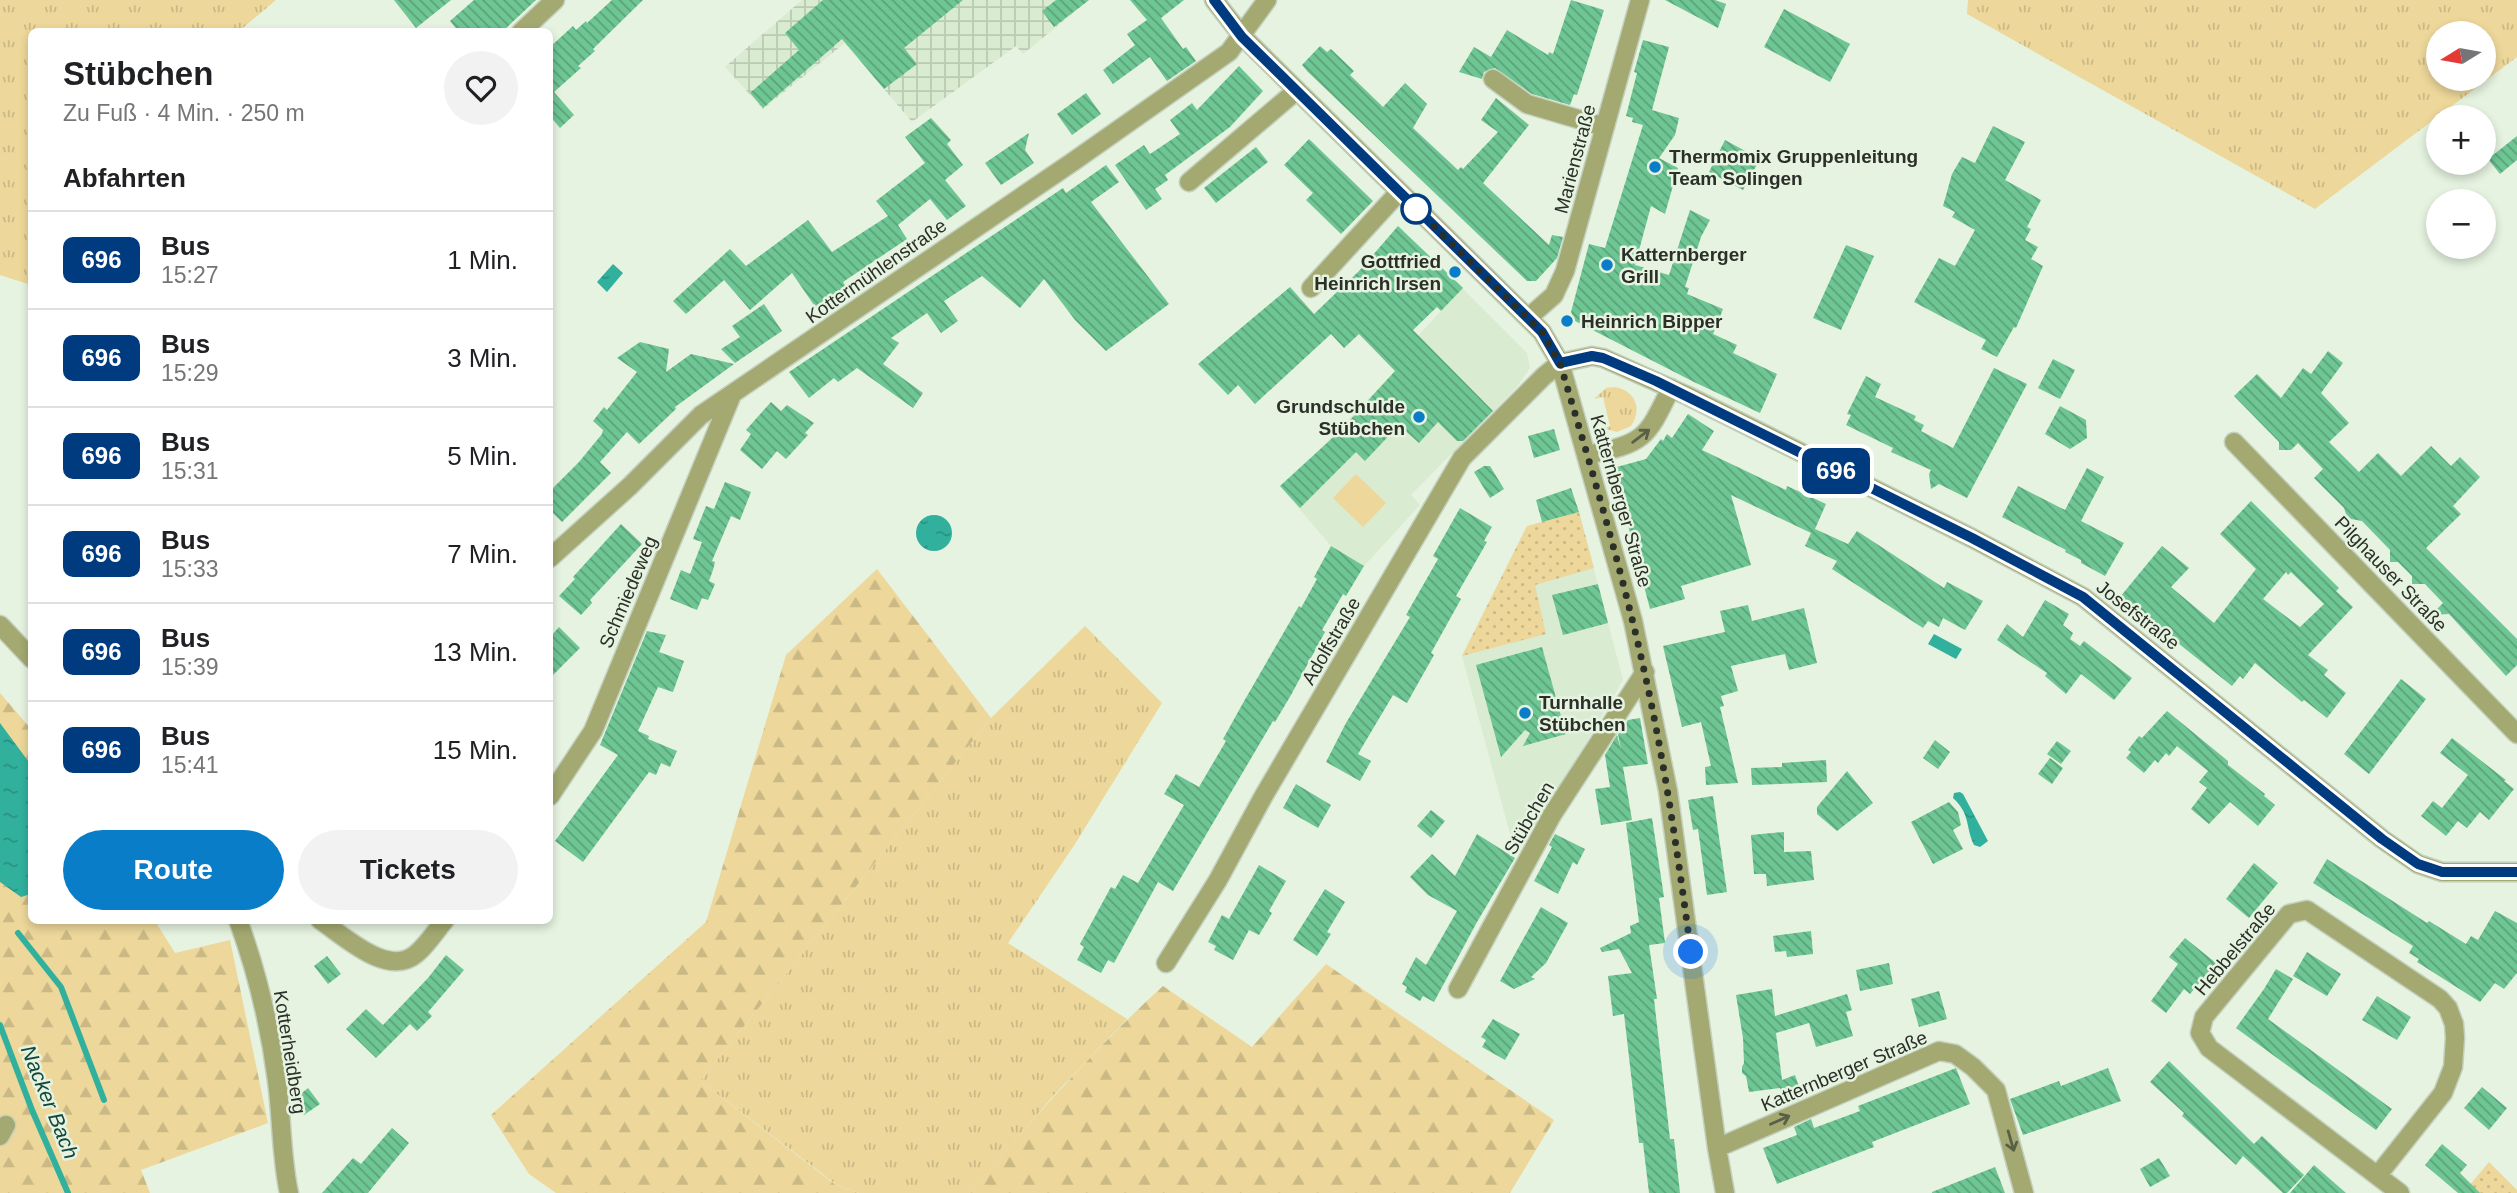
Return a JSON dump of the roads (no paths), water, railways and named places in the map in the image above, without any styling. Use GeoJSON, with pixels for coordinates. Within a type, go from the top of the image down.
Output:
{"type":"FeatureCollection","features":[{"type":"Feature","properties":{"kind":"street"},"geometry":{"type":"LineString","coordinates":[[525,28],[555,0]]}},
{"type":"Feature","properties":{"kind":"street","name":"Katternberger Straße"},"geometry":{"type":"LineString","coordinates":[[1214,0],[1242,37],[1529,317],[1548,339],[1560,363],[1644,672],[1668,791],[1725,1193]]}},
{"type":"Feature","properties":{"kind":"street","name":"Kottermühlenstraße"},"geometry":{"type":"LineString","coordinates":[[553,555],[630,486],[690,424],[1229,52],[1267,0]]}},
{"type":"Feature","properties":{"kind":"street","name":"Marienstraße"},"geometry":{"type":"LineString","coordinates":[[1529,317],[1549,301],[1562,280],[1640,0]]}},
{"type":"Feature","properties":{"kind":"street"},"geometry":{"type":"LineString","coordinates":[[1493,79],[1527,104],[1605,127]]}},
{"type":"Feature","properties":{"kind":"street"},"geometry":{"type":"LineString","coordinates":[[1189,182],[1296,91]]}},
{"type":"Feature","properties":{"kind":"street"},"geometry":{"type":"LineString","coordinates":[[1311,288],[1399,192]]}},
{"type":"Feature","properties":{"kind":"street","name":"Josefstraße"},"geometry":{"type":"LineString","coordinates":[[1560,363],[1592,356],[1603,358],[1671,388],[1972,538],[2083,597],[2382,839],[2418,864],[2442,872],[2517,872]]}},
{"type":"Feature","properties":{"kind":"street","name":"Adolfstraße"},"geometry":{"type":"LineString","coordinates":[[1166,963],[1218,880],[1263,797],[1462,457],[1560,363]]}},
{"type":"Feature","properties":{"kind":"street"},"geometry":{"type":"LineString","coordinates":[[1587,455],[1642,438],[1656,419],[1671,388]]}},
{"type":"Feature","properties":{"kind":"street","name":"Schmiedeweg"},"geometry":{"type":"LineString","coordinates":[[553,791],[593,731],[731,397]]}},
{"type":"Feature","properties":{"kind":"street","name":"Pilghauser Straße"},"geometry":{"type":"LineString","coordinates":[[2234,442],[2517,734]]}},
{"type":"Feature","properties":{"kind":"street"},"geometry":{"type":"LineString","coordinates":[[0,625],[28,655]]}},
{"type":"Feature","properties":{"kind":"street","name":"Stübchen"},"geometry":{"type":"LineString","coordinates":[[1458,989],[1552,815],[1644,672]]}},
{"type":"Feature","properties":{"kind":"street","name":"Hebbelstraße"},"geometry":{"type":"LineString","coordinates":[[2378,1175],[2443,1093],[2453,1067],[2454,1024],[2448,1008],[2428,990],[2307,910],[2295,911],[2204,1017],[2200,1033],[2209,1048],[2400,1193]]}},
{"type":"Feature","properties":{"kind":"street","name":"Kotterheidberg"},"geometry":{"type":"LineString","coordinates":[[239,924],[266,1017],[277,1082],[284,1173],[289,1193]]}},
{"type":"Feature","properties":{"kind":"street"},"geometry":{"type":"LineString","coordinates":[[326,924],[371,955],[381,960],[398,962],[416,955],[441,924]]}},
{"type":"Feature","properties":{"kind":"street","name":"Katternberger Straße"},"geometry":{"type":"LineString","coordinates":[[1717,1148],[1939,1051],[1955,1054],[1973,1067],[1996,1090],[2024,1193]]}},
{"type":"Feature","properties":{"kind":"water"},"geometry":{"type":"Polygon","coordinates":[[[613,264],[623,273],[607,292],[597,282],[613,264]]]}},
{"type":"Feature","properties":{"kind":"water"},"geometry":{"type":"Polygon","coordinates":[[[934,515],[947,520],[952,533],[947,546],[934,551],[921,546],[916,533],[921,520],[934,515]]]}},
{"type":"Feature","properties":{"kind":"water"},"geometry":{"type":"Polygon","coordinates":[[[1934,634],[1962,649],[1956,659],[1928,644],[1934,634]]]}},
{"type":"Feature","properties":{"kind":"water"},"geometry":{"type":"Polygon","coordinates":[[[0,723],[28,761],[28,895],[21,897],[0,882],[0,723]]]}},
{"type":"Feature","properties":{"kind":"water"},"geometry":{"type":"Polygon","coordinates":[[[1960,792],[1988,841],[1980,847],[1974,845],[1965,815],[1953,798],[1954,793],[1960,792]]]}},
{"type":"Feature","properties":{"kind":"waterway","name":"Nacker Bach"},"geometry":{"type":"LineString","coordinates":[[18,933],[61,987],[104,1100]]}},
{"type":"Feature","properties":{"kind":"waterway","name":"Nacker Bach"},"geometry":{"type":"LineString","coordinates":[[0,1025],[32,1110],[68,1193]]}},
{"type":"Feature","properties":{"kind":"place","name":"Thermomix Gruppenleitung Team Solingen"},"geometry":{"type":"Point","coordinates":[1655,167]}},
{"type":"Feature","properties":{"kind":"place","name":"Katternberger Grill"},"geometry":{"type":"Point","coordinates":[1607,265]}},
{"type":"Feature","properties":{"kind":"place","name":"Gottfried Heinrich Irsen"},"geometry":{"type":"Point","coordinates":[1455,272]}},
{"type":"Feature","properties":{"kind":"place","name":"Heinrich Bipper"},"geometry":{"type":"Point","coordinates":[1567,321]}},
{"type":"Feature","properties":{"kind":"place","name":"Grundschulde Stübchen"},"geometry":{"type":"Point","coordinates":[1419,417]}},
{"type":"Feature","properties":{"kind":"place","name":"Turnhalle Stübchen"},"geometry":{"type":"Point","coordinates":[1525,713]}}]}
